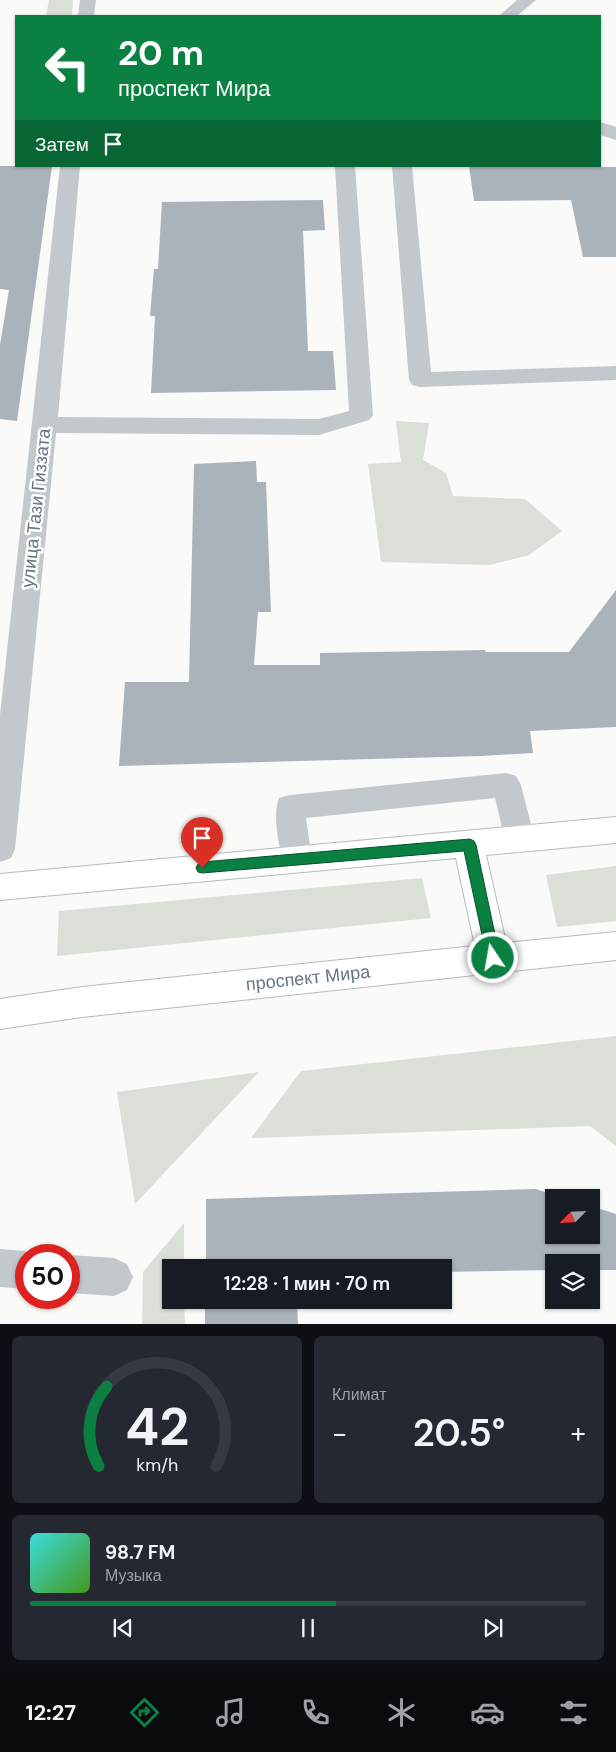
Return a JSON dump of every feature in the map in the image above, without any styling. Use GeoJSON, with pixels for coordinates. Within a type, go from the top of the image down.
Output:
{"type":"FeatureCollection","features":[{"type":"Feature","properties":{"kind":"main road"},"geometry":{"type":"LineString","coordinates":[[0,887],[616,830]]}},
{"type":"Feature","properties":{"kind":"main road"},"geometry":{"type":"LineString","coordinates":[[470,845],[493,958]]}},
{"type":"Feature","properties":{"kind":"main road","name":"проспект Мира"},"geometry":{"type":"LineString","coordinates":[[0,1014],[82,1002],[616,946]]}},
{"type":"Feature","properties":{"kind":"street"},"geometry":{"type":"LineString","coordinates":[[86,15],[88,0]]}},
{"type":"Feature","properties":{"kind":"street"},"geometry":{"type":"LineString","coordinates":[[508,15],[528,0]]}},
{"type":"Feature","properties":{"kind":"street"},"geometry":{"type":"LineString","coordinates":[[601,128],[616,134]]}},
{"type":"Feature","properties":{"kind":"street","name":"улица Тази Гиззата"},"geometry":{"type":"LineString","coordinates":[[0,849],[45,425],[70,167]]}},
{"type":"Feature","properties":{"kind":"street"},"geometry":{"type":"LineString","coordinates":[[45,425],[318,427],[361,415],[345,167]]}},
{"type":"Feature","properties":{"kind":"street"},"geometry":{"type":"LineString","coordinates":[[402,167],[420,380],[616,373]]}},
{"type":"Feature","properties":{"kind":"street"},"geometry":{"type":"LineString","coordinates":[[297,859],[290,807],[506,785],[520,840]]}},
{"type":"Feature","properties":{"kind":"street"},"geometry":{"type":"LineString","coordinates":[[0,1268],[15,1269]]}},
{"type":"Feature","properties":{"kind":"street"},"geometry":{"type":"LineString","coordinates":[[80,1275],[114,1277]]}},
{"type":"Feature","properties":{"kind":"shaded area"},"geometry":{"type":"Polygon","coordinates":[[[49,0],[73,0],[72,15],[46,15],[49,0]]]}},
{"type":"Feature","properties":{"kind":"shaded area"},"geometry":{"type":"Polygon","coordinates":[[[396,421],[429,423],[423,460],[446,473],[453,496],[525,499],[562,531],[529,555],[490,565],[381,562],[368,464],[401,462],[396,421]]]}},
{"type":"Feature","properties":{"kind":"shaded area"},"geometry":{"type":"Polygon","coordinates":[[[616,866],[616,921],[557,927],[546,875],[616,866]]]}},
{"type":"Feature","properties":{"kind":"shaded area"},"geometry":{"type":"Polygon","coordinates":[[[422,878],[431,918],[57,956],[59,911],[422,878]]]}},
{"type":"Feature","properties":{"kind":"shaded area"},"geometry":{"type":"Polygon","coordinates":[[[616,1036],[616,1146],[590,1126],[251,1138],[301,1071],[616,1036]]]}},
{"type":"Feature","properties":{"kind":"shaded area"},"geometry":{"type":"Polygon","coordinates":[[[259,1072],[135,1204],[117,1092],[259,1072]]]}},
{"type":"Feature","properties":{"kind":"shaded area"},"geometry":{"type":"Polygon","coordinates":[[[184,1223],[184,1259],[162,1259],[162,1309],[184,1309],[185,1324],[142,1324],[143,1272],[184,1223]]]}},
{"type":"Feature","properties":{"kind":"building"},"geometry":{"type":"Polygon","coordinates":[[[0,166],[52,167],[17,421],[0,419],[0,345],[9,290],[0,289],[0,166]]]}},
{"type":"Feature","properties":{"kind":"building"},"geometry":{"type":"Polygon","coordinates":[[[469,167],[616,167],[616,257],[583,257],[571,200],[474,201],[469,167]]]}},
{"type":"Feature","properties":{"kind":"building"},"geometry":{"type":"Polygon","coordinates":[[[323,200],[325,230],[303,231],[308,351],[333,351],[336,390],[151,393],[155,316],[150,316],[154,269],[158,269],[162,202],[323,200]]]}},
{"type":"Feature","properties":{"kind":"building"},"geometry":{"type":"Polygon","coordinates":[[[256,461],[257,482],[266,482],[271,612],[258,612],[254,665],[320,665],[320,653],[485,650],[486,652],[569,652],[616,590],[616,727],[530,731],[533,753],[119,766],[125,682],[189,682],[194,464],[256,461]]]}},
{"type":"Feature","properties":{"kind":"building"},"geometry":{"type":"Polygon","coordinates":[[[536,1189],[545,1192],[545,1244],[600,1244],[600,1209],[616,1214],[616,1270],[600,1270],[600,1254],[545,1254],[545,1270],[452,1272],[452,1259],[206,1259],[206,1199],[536,1189]]]}},
{"type":"Feature","properties":{"kind":"building"},"geometry":{"type":"Polygon","coordinates":[[[205,1309],[297,1309],[298,1324],[205,1324],[205,1309]]]}},
{"type":"Feature","properties":{"kind":"route"},"geometry":{"type":"LineString","coordinates":[[202,868],[470,845],[493,958]]}}]}
